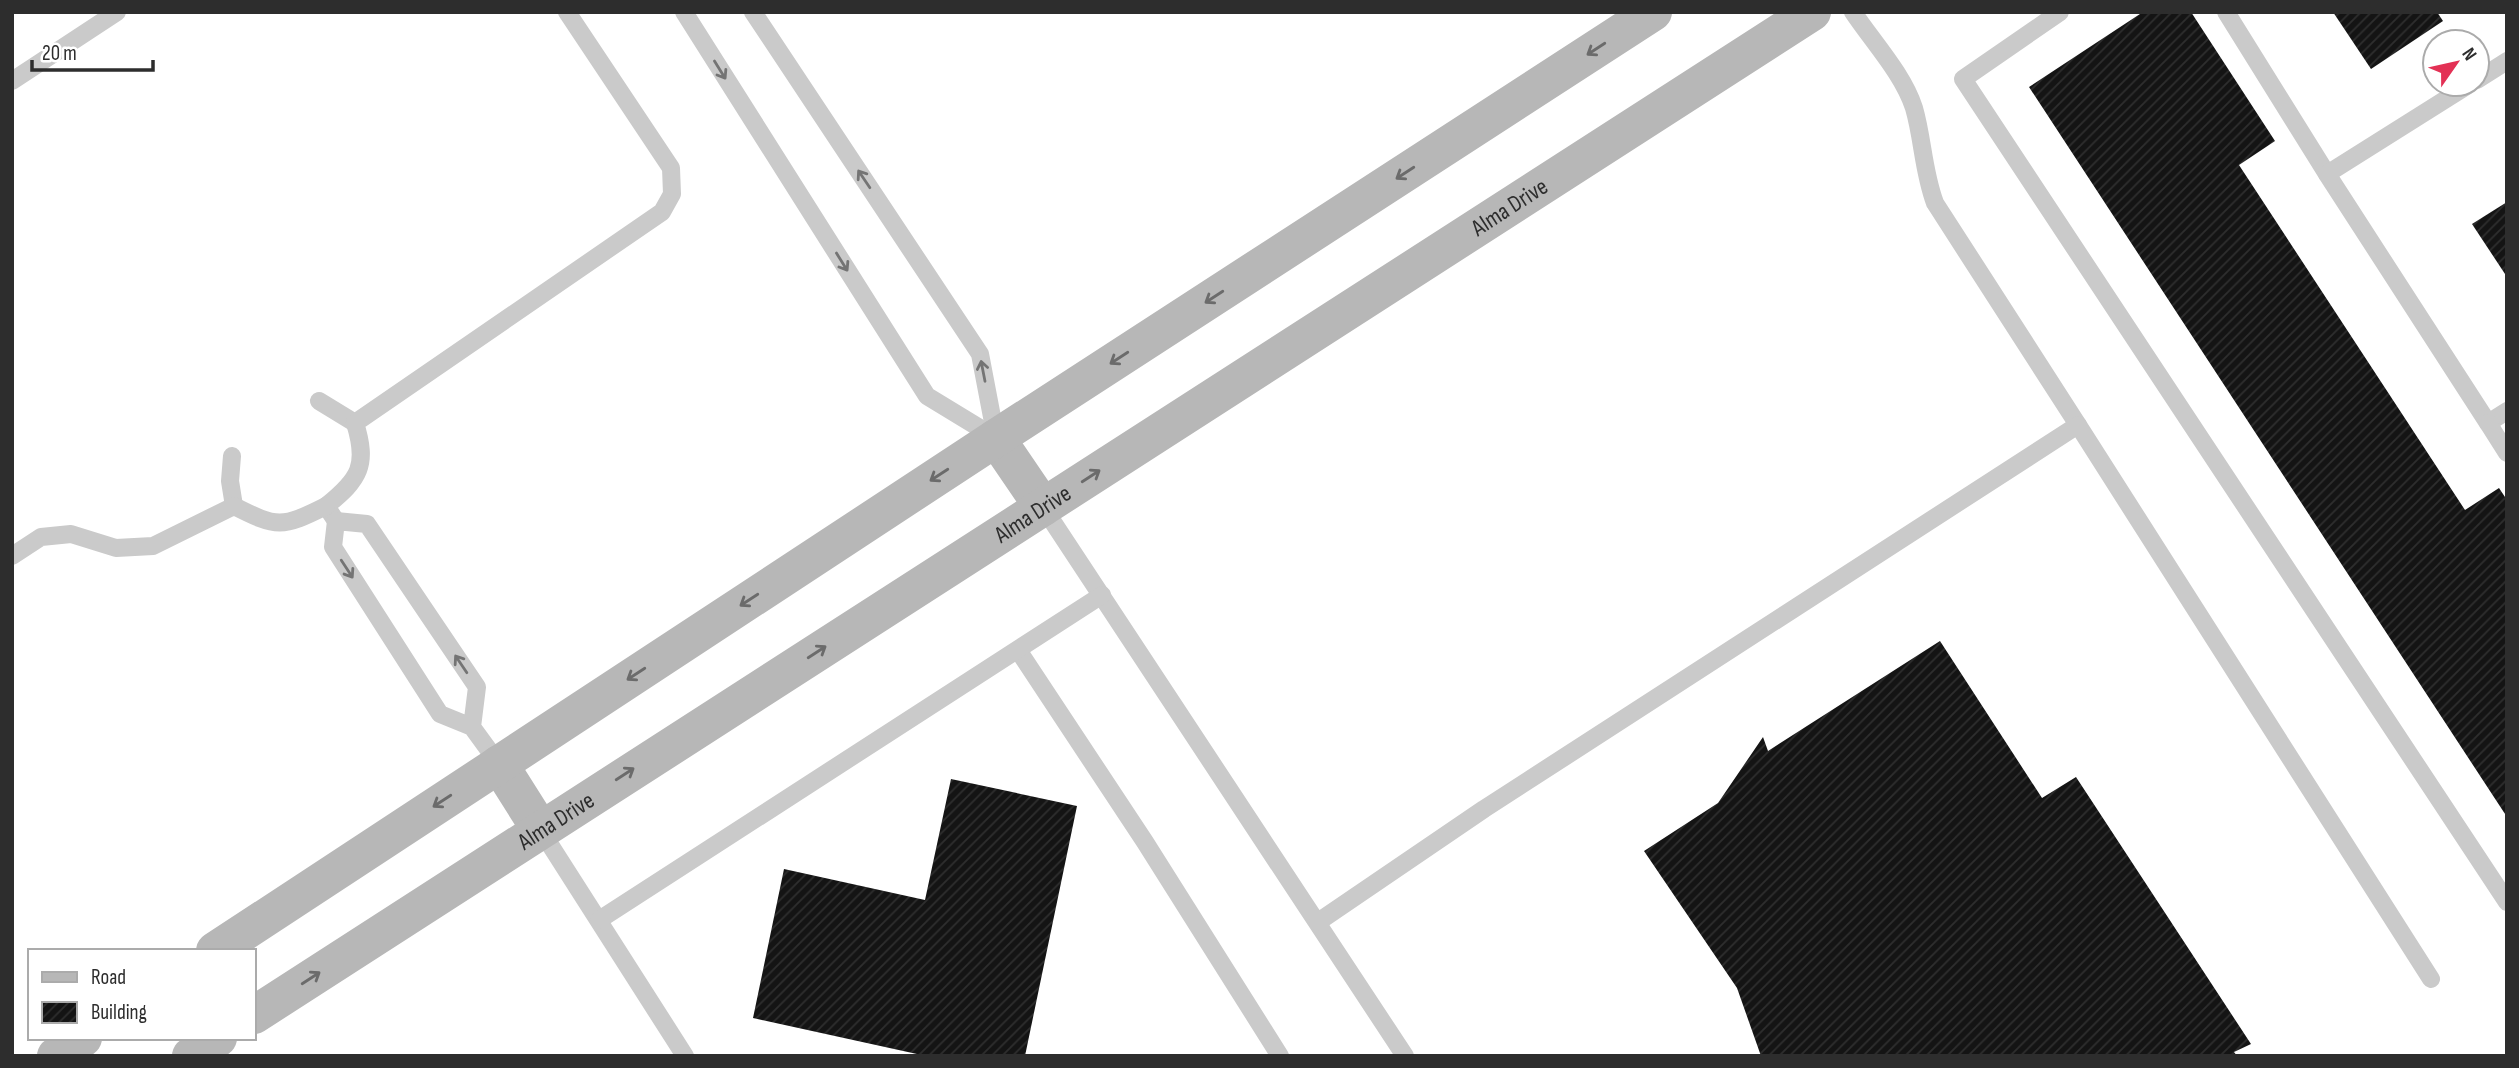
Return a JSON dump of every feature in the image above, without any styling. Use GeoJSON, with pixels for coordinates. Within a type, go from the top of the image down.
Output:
{"type":"FeatureCollection","features":[{"type":"Feature","properties":{"kind":"main road"},"geometry":{"type":"LineString","coordinates":[[218,949],[996,438],[1653,12]]}},
{"type":"Feature","properties":{"kind":"main road","name":"Alma Drive"},"geometry":{"type":"LineString","coordinates":[[256,1014],[1812,12]]}},
{"type":"Feature","properties":{"kind":"main road"},"geometry":{"type":"LineString","coordinates":[[996,438],[1044,507]]}},
{"type":"Feature","properties":{"kind":"main road"},"geometry":{"type":"LineString","coordinates":[[499,764],[540,829]]}},
{"type":"Feature","properties":{"kind":"main road"},"geometry":{"type":"LineString","coordinates":[[56,1056],[80,1040]]}},
{"type":"Feature","properties":{"kind":"main road"},"geometry":{"type":"LineString","coordinates":[[191,1056],[215,1040]]}},
{"type":"Feature","properties":{"kind":"lane"},"geometry":{"type":"LineString","coordinates":[[12,81],[117,12]]}},
{"type":"Feature","properties":{"kind":"lane"},"geometry":{"type":"LineString","coordinates":[[355,423],[662,212],[672,194],[671,168],[567,12]]}},
{"type":"Feature","properties":{"kind":"lane"},"geometry":{"type":"LineString","coordinates":[[684,12],[927,396],[996,438]]}},
{"type":"Feature","properties":{"kind":"lane"},"geometry":{"type":"LineString","coordinates":[[753,12],[980,355],[996,438]]}},
{"type":"Feature","properties":{"kind":"lane"},"geometry":{"type":"LineString","coordinates":[[1853,12],[1905,89],[1914,108],[1925,176],[1935,203],[2431,979]]}},
{"type":"Feature","properties":{"kind":"lane"},"geometry":{"type":"LineString","coordinates":[[2060,12],[1964,79],[2507,902]]}},
{"type":"Feature","properties":{"kind":"lane"},"geometry":{"type":"LineString","coordinates":[[2225,12],[2507,453]]}},
{"type":"Feature","properties":{"kind":"lane"},"geometry":{"type":"LineString","coordinates":[[2491,71],[2507,61]]}},
{"type":"Feature","properties":{"kind":"lane"},"geometry":{"type":"LineString","coordinates":[[2327,174],[2448,98]]}},
{"type":"Feature","properties":{"kind":"lane"},"geometry":{"type":"LineString","coordinates":[[319,401],[355,423],[363,449],[359,472],[331,514],[333,547],[440,714],[472,727],[499,764]]}},
{"type":"Feature","properties":{"kind":"lane"},"geometry":{"type":"LineString","coordinates":[[2488,423],[2507,411]]}},
{"type":"Feature","properties":{"kind":"lane"},"geometry":{"type":"LineString","coordinates":[[1318,922],[1484,809],[2078,425]]}},
{"type":"Feature","properties":{"kind":"lane"},"geometry":{"type":"LineString","coordinates":[[232,456],[230,481],[234,506]]}},
{"type":"Feature","properties":{"kind":"lane"},"geometry":{"type":"LineString","coordinates":[[234,506],[269,523],[295,522],[331,514],[368,524],[477,687],[472,727]]}},
{"type":"Feature","properties":{"kind":"lane"},"geometry":{"type":"LineString","coordinates":[[12,556],[41,537],[71,534],[116,548],[153,546],[234,506]]}},
{"type":"Feature","properties":{"kind":"lane"},"geometry":{"type":"LineString","coordinates":[[1044,507],[1405,1056]]}},
{"type":"Feature","properties":{"kind":"lane"},"geometry":{"type":"LineString","coordinates":[[599,920],[1102,595]]}},
{"type":"Feature","properties":{"kind":"lane"},"geometry":{"type":"LineString","coordinates":[[1018,650],[1145,842],[1280,1056]]}},
{"type":"Feature","properties":{"kind":"lane"},"geometry":{"type":"LineString","coordinates":[[540,829],[685,1056]]}},
{"type":"Feature","properties":{"kind":"building"},"geometry":{"type":"Polygon","coordinates":[[[2143,12],[2191,12],[2275,141],[2239,165],[2465,510],[2499,488],[2507,500],[2507,817],[2029,87],[2143,12]]]}},
{"type":"Feature","properties":{"kind":"building"},"geometry":{"type":"Polygon","coordinates":[[[2333,12],[2437,12],[2443,21],[2432,28],[2421,28],[2421,36],[2371,69],[2333,12]]]}},
{"type":"Feature","properties":{"kind":"building"},"geometry":{"type":"Polygon","coordinates":[[[2507,202],[2507,277],[2472,224],[2507,202]]]}},
{"type":"Feature","properties":{"kind":"building"},"geometry":{"type":"Polygon","coordinates":[[[1940,641],[2042,798],[2076,777],[2251,1044],[2234,1052],[2237,1056],[1761,1056],[1737,988],[1644,851],[1718,803],[1763,737],[1768,751],[1940,641]]]}},
{"type":"Feature","properties":{"kind":"building"},"geometry":{"type":"Polygon","coordinates":[[[951,779],[1077,806],[1025,1056],[926,1056],[753,1018],[784,869],[925,900],[951,779]]]}}]}
